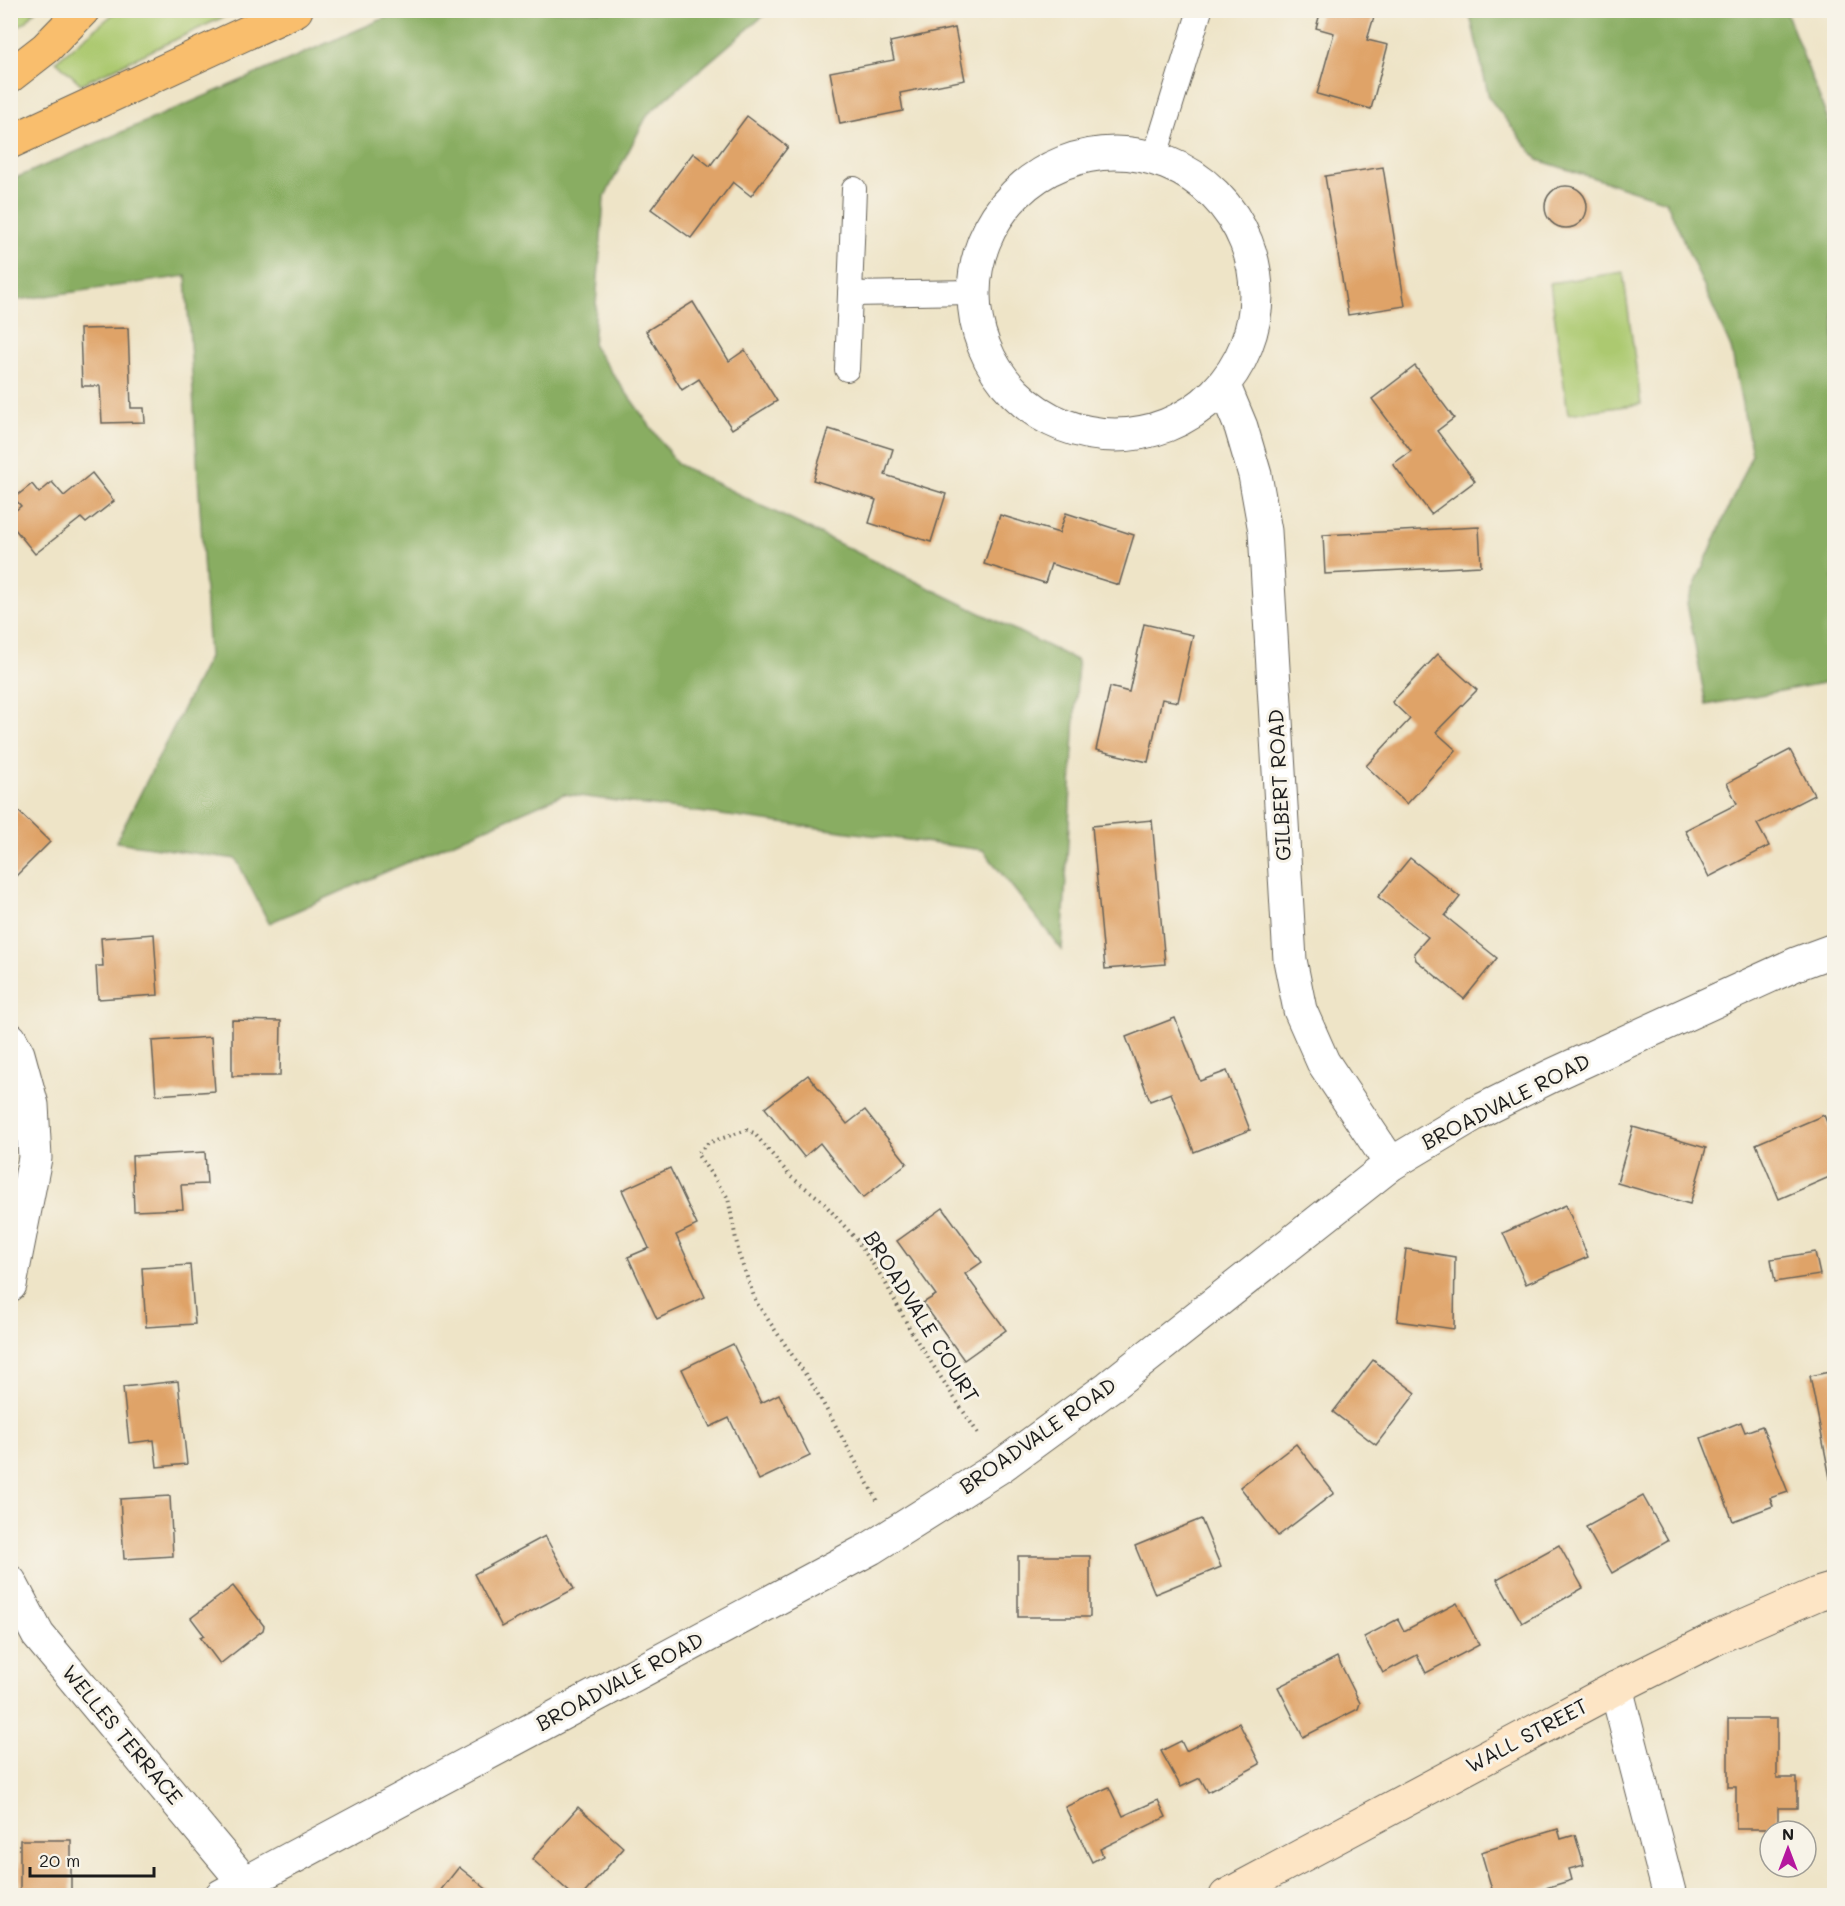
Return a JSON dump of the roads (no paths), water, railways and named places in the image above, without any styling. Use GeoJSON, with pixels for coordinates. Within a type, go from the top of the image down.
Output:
{"type":"FeatureCollection","features":[{"type":"Feature","properties":{"kind":"highway"},"geometry":{"type":"LineString","coordinates":[[10,76],[46,48],[83,10]]}},
{"type":"Feature","properties":{"kind":"highway"},"geometry":{"type":"LineString","coordinates":[[10,142],[296,10]]}},
{"type":"Feature","properties":{"kind":"street"},"geometry":{"type":"LineString","coordinates":[[1100,153],[1155,156],[1192,176],[1227,208],[1250,250],[1257,297],[1248,344],[1224,386],[1190,415],[1147,433],[1101,435],[1057,424],[1019,399],[991,363],[976,320],[975,292],[975,274],[988,231],[1015,194],[1054,167],[1100,153]]}},
{"type":"Feature","properties":{"kind":"street","name":"GILBERT ROAD"},"geometry":{"type":"LineString","coordinates":[[1224,386],[1241,427],[1255,475],[1265,531],[1290,960],[1300,1010],[1323,1062],[1391,1164]]}},
{"type":"Feature","properties":{"kind":"street","name":"BROADVALE ROAD"},"geometry":{"type":"LineString","coordinates":[[232,1889],[871,1548],[1000,1466],[1109,1387],[1391,1164],[1476,1113],[1551,1076],[1796,964],[1834,950]]}},
{"type":"Feature","properties":{"kind":"street"},"geometry":{"type":"LineString","coordinates":[[10,1039],[18,1054],[32,1105],[35,1158],[10,1285]]}},
{"type":"Feature","properties":{"kind":"street","name":"WELLES TERRACE"},"geometry":{"type":"LineString","coordinates":[[10,1582],[38,1635],[232,1889]]}},
{"type":"Feature","properties":{"kind":"street","name":"WALL STREET"},"geometry":{"type":"LineString","coordinates":[[1226,1896],[1616,1688],[1718,1637],[1817,1594],[1834,1589]]}},
{"type":"Feature","properties":{"kind":"street"},"geometry":{"type":"LineString","coordinates":[[1616,1688],[1670,1896]]}},
{"type":"Feature","properties":{"kind":"lane"},"geometry":{"type":"LineString","coordinates":[[1155,156],[1200,10]]}},
{"type":"Feature","properties":{"kind":"lane"},"geometry":{"type":"LineString","coordinates":[[847,369],[854,189]]}},
{"type":"Feature","properties":{"kind":"lane"},"geometry":{"type":"LineString","coordinates":[[850,294],[975,292]]}}]}
